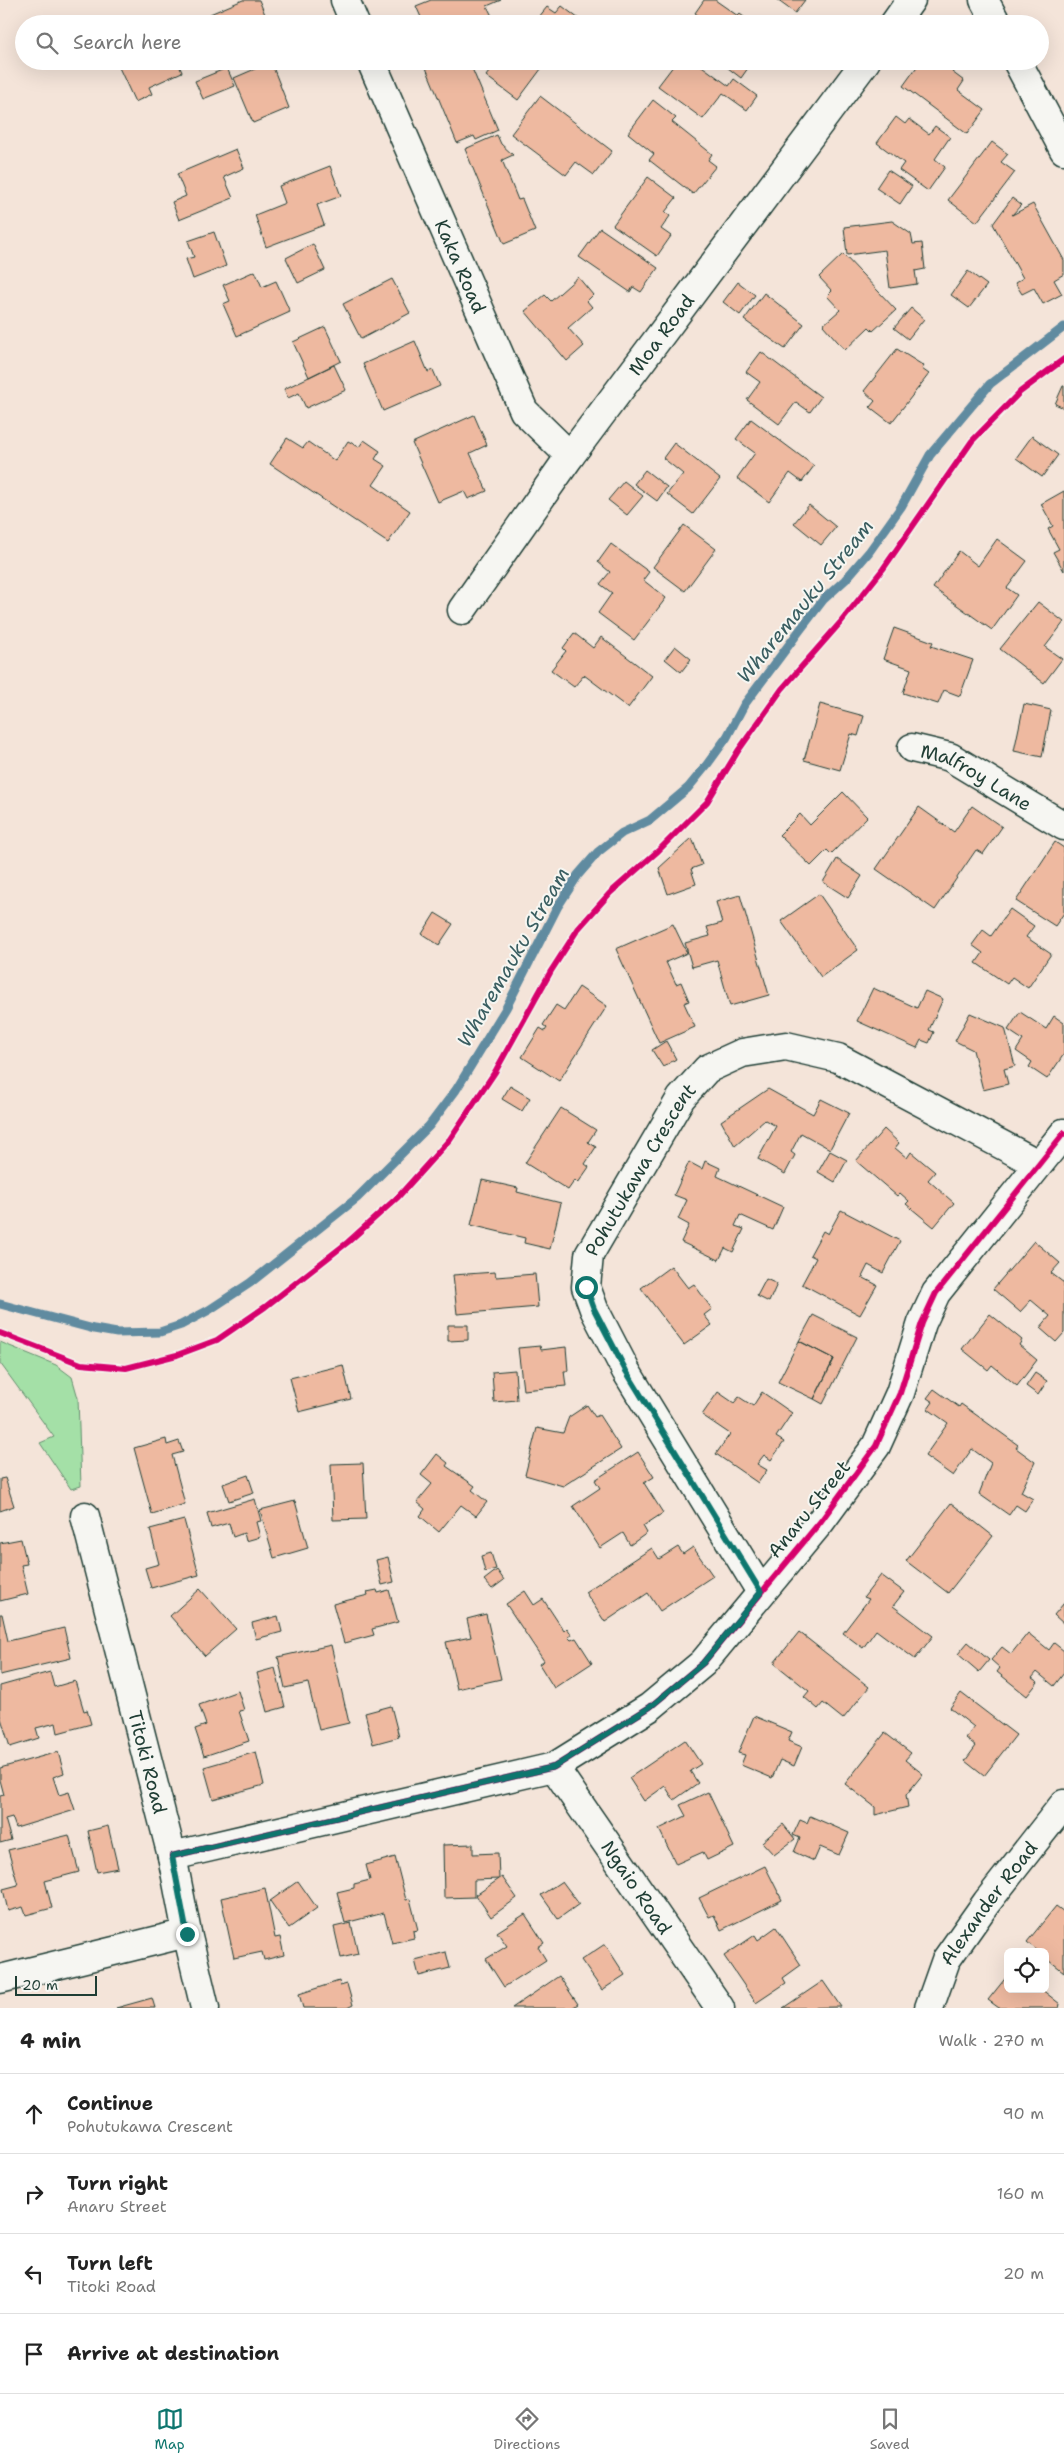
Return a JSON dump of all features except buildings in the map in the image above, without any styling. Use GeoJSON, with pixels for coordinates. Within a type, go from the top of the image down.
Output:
{"type":"FeatureCollection","features":[{"type":"Feature","properties":{"kind":"street"},"geometry":{"type":"LineString","coordinates":[[345,0],[351,15]]}},
{"type":"Feature","properties":{"kind":"street"},"geometry":{"type":"LineString","coordinates":[[900,15],[911,0]]}},
{"type":"Feature","properties":{"kind":"street"},"geometry":{"type":"LineString","coordinates":[[984,0],[992,15]]}},
{"type":"Feature","properties":{"kind":"street","name":"Kaka Road"},"geometry":{"type":"LineString","coordinates":[[375,70],[524,411],[570,456]]}},
{"type":"Feature","properties":{"kind":"street","name":"Moa Road"},"geometry":{"type":"LineString","coordinates":[[462,610],[570,456],[859,70]]}},
{"type":"Feature","properties":{"kind":"street"},"geometry":{"type":"LineString","coordinates":[[1022,70],[1064,150]]}},
{"type":"Feature","properties":{"kind":"street","name":"Malfroy Lane"},"geometry":{"type":"LineString","coordinates":[[912,748],[950,757],[1064,826]]}},
{"type":"Feature","properties":{"kind":"street","name":"Pohutukawa Crescent"},"geometry":{"type":"LineString","coordinates":[[761,1592],[626,1371],[594,1309],[586,1287],[589,1255],[681,1098],[707,1069],[742,1053],[786,1046],[838,1058],[1038,1164]]}},
{"type":"Feature","properties":{"kind":"street","name":"Anaru Street"},"geometry":{"type":"LineString","coordinates":[[172,1856],[554,1767],[650,1707],[703,1663],[821,1521],[876,1446],[900,1393],[922,1323],[936,1293],[1064,1134]]}},
{"type":"Feature","properties":{"kind":"street","name":"Titoki Road"},"geometry":{"type":"LineString","coordinates":[[85,1516],[172,1856],[187,1934],[205,2008]]}},
{"type":"Feature","properties":{"kind":"street","name":"Ngaio Road"},"geometry":{"type":"LineString","coordinates":[[554,1767],[720,2008]]}},
{"type":"Feature","properties":{"kind":"street","name":"Alexander Road"},"geometry":{"type":"LineString","coordinates":[[929,2008],[946,1960],[987,1902],[1064,1804]]}},
{"type":"Feature","properties":{"kind":"street"},"geometry":{"type":"LineString","coordinates":[[0,1979],[187,1934]]}},
{"type":"Feature","properties":{"kind":"green space"},"geometry":{"type":"Polygon","coordinates":[[[0,1342],[56,1365],[72,1377],[78,1398],[81,1486],[71,1489],[40,1443],[54,1437],[0,1363],[0,1342]]]}},
{"type":"Feature","properties":{"kind":"waterway","name":"Wharemauku Stream"},"geometry":{"type":"LineString","coordinates":[[0,1304],[94,1329],[117,1333],[160,1332],[181,1325],[209,1310],[250,1283],[357,1198],[429,1126],[456,1090],[506,1008],[558,906],[578,875],[598,852],[622,833],[650,820],[688,788],[727,737],[744,705],[823,600],[845,580],[869,552],[901,507],[930,455],[990,384],[1064,327]]}},
{"type":"Feature","properties":{"kind":"cycle path"},"geometry":{"type":"LineString","coordinates":[[0,1333],[81,1364],[126,1368],[177,1355],[217,1340],[265,1307],[348,1242],[398,1197],[450,1139],[495,1072],[551,971],[578,929],[610,893],[658,851],[707,802],[738,751],[782,689],[840,623],[883,569],[972,441],[1020,392],[1064,359]]}},
{"type":"Feature","properties":{"kind":"cycle path"},"geometry":{"type":"LineString","coordinates":[[172,1856],[554,1767],[650,1707],[703,1663],[821,1521],[876,1446],[900,1393],[922,1323],[936,1293],[1064,1133]]}},
{"type":"Feature","properties":{"kind":"route"},"geometry":{"type":"LineString","coordinates":[[187,1934],[172,1856],[554,1767],[650,1707],[703,1663],[761,1592],[626,1371],[594,1309],[586,1287]]}}]}
